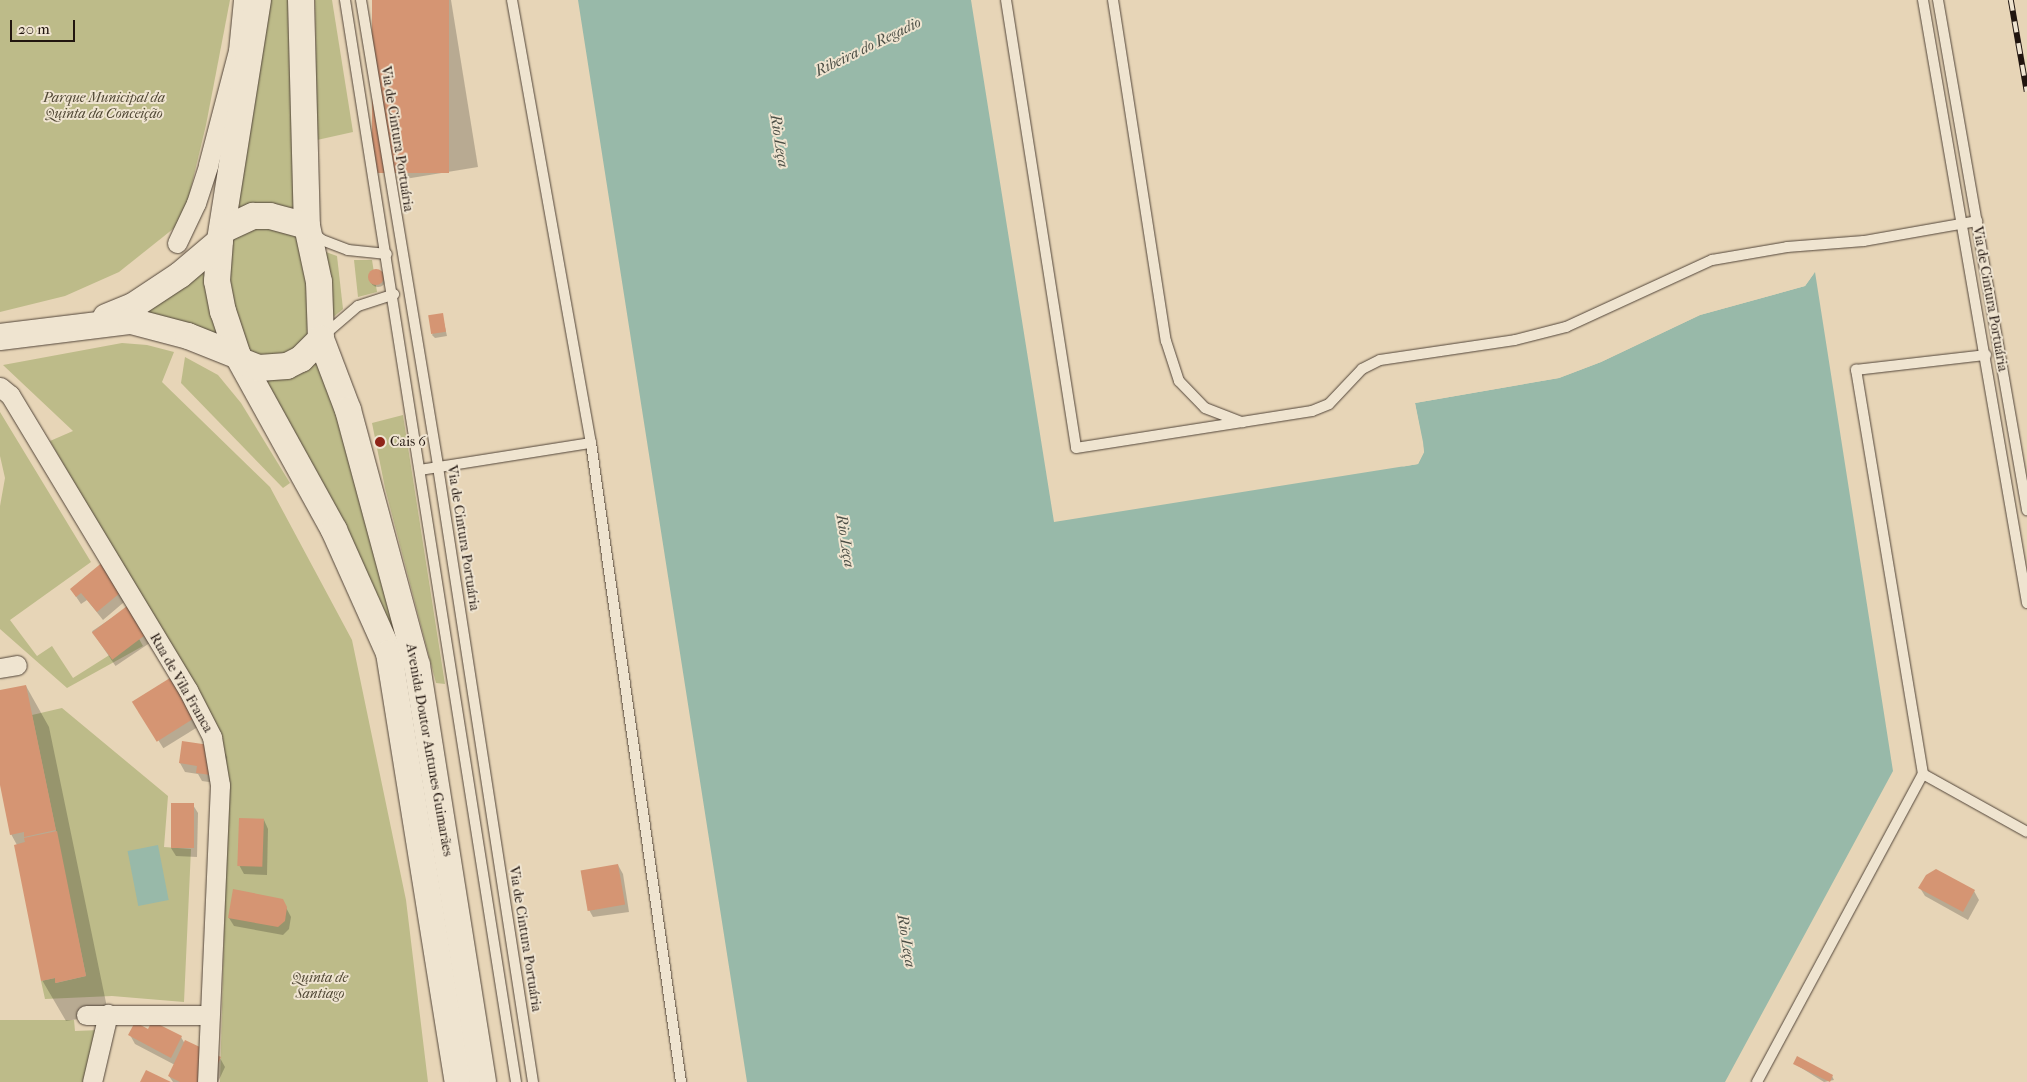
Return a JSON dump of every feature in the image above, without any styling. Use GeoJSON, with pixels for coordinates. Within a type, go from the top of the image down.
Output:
{"type":"FeatureCollection","features":[{"type":"Feature","properties":{"kind":"main road","name":"Avenida Doutor Antunes Guimarães"},"geometry":{"type":"LineString","coordinates":[[258,0],[250,69],[224,215],[218,281],[223,311],[240,359],[334,530],[389,653],[458,1082]]}},
{"type":"Feature","properties":{"kind":"main road","name":"Avenida Doutor Antunes Guimarães"},"geometry":{"type":"LineString","coordinates":[[300,0],[307,226],[318,282],[321,339],[348,410],[417,665],[483,1082]]}},
{"type":"Feature","properties":{"kind":"main road"},"geometry":{"type":"LineString","coordinates":[[92,323],[134,306],[180,275],[222,235],[253,216],[270,216],[307,226]]}},
{"type":"Feature","properties":{"kind":"main road"},"geometry":{"type":"LineString","coordinates":[[0,337],[92,323],[132,321],[188,336],[259,368],[287,366],[301,359],[321,339]]}},
{"type":"Feature","properties":{"kind":"street"},"geometry":{"type":"LineString","coordinates":[[177,243],[196,203],[208,164],[238,51],[243,0]]}},
{"type":"Feature","properties":{"kind":"street","name":"Rua de Vila Franca"},"geometry":{"type":"LineString","coordinates":[[0,387],[10,396],[188,690],[212,737],[220,784],[207,1082]]}},
{"type":"Feature","properties":{"kind":"street"},"geometry":{"type":"LineString","coordinates":[[86,1014],[209,1015]]}},
{"type":"Feature","properties":{"kind":"street"},"geometry":{"type":"LineString","coordinates":[[92,1082],[108,1014]]}},
{"type":"Feature","properties":{"kind":"lane"},"geometry":{"type":"LineString","coordinates":[[345,0],[394,294],[516,1082]]}},
{"type":"Feature","properties":{"kind":"lane","name":"Via de Cintura Portuária"},"geometry":{"type":"LineString","coordinates":[[361,0],[438,467],[533,1082]]}},
{"type":"Feature","properties":{"kind":"lane"},"geometry":{"type":"LineString","coordinates":[[512,0],[591,443],[681,1082]]}},
{"type":"Feature","properties":{"kind":"lane"},"geometry":{"type":"LineString","coordinates":[[1006,0],[1076,448],[1312,411],[1329,404],[1362,369],[1380,360],[1515,340],[1566,327],[1712,260],[1787,247],[1864,241],[1977,221]]}},
{"type":"Feature","properties":{"kind":"lane"},"geometry":{"type":"LineString","coordinates":[[1113,0],[1166,341],[1179,381],[1205,408],[1242,422]]}},
{"type":"Feature","properties":{"kind":"lane","name":"Via de Cintura Portuária"},"geometry":{"type":"LineString","coordinates":[[1923,0],[1986,355],[2027,602]]}},
{"type":"Feature","properties":{"kind":"lane","name":"Via de Cintura Portuária"},"geometry":{"type":"LineString","coordinates":[[1938,0],[2027,510]]}},
{"type":"Feature","properties":{"kind":"lane"},"geometry":{"type":"LineString","coordinates":[[307,226],[322,240],[348,250],[387,254]]}},
{"type":"Feature","properties":{"kind":"lane"},"geometry":{"type":"LineString","coordinates":[[321,339],[358,306],[394,294]]}},
{"type":"Feature","properties":{"kind":"lane"},"geometry":{"type":"LineString","coordinates":[[1756,1082],[1923,774],[1856,370],[1986,355]]}},
{"type":"Feature","properties":{"kind":"lane"},"geometry":{"type":"LineString","coordinates":[[420,470],[591,443]]}},
{"type":"Feature","properties":{"kind":"lane"},"geometry":{"type":"LineString","coordinates":[[1923,774],[2027,832]]}},
{"type":"Feature","properties":{"kind":"green space","name":"Parque Municipal da Quinta da Conceição"},"geometry":{"type":"Polygon","coordinates":[[[0,0],[230,0],[206,125],[183,221],[119,272],[65,296],[0,312],[0,0]]]}},
{"type":"Feature","properties":{"kind":"green space"},"geometry":{"type":"Polygon","coordinates":[[[258,0],[301,0],[319,282],[407,629],[384,642],[243,362],[134,306],[220,240],[258,0]]]}},
{"type":"Feature","properties":{"kind":"green space"},"geometry":{"type":"Polygon","coordinates":[[[315,0],[332,0],[353,132],[317,140],[315,0]]]}},
{"type":"Feature","properties":{"kind":"green space"},"geometry":{"type":"Polygon","coordinates":[[[323,251],[337,256],[343,309],[331,319],[323,251]]]}},
{"type":"Feature","properties":{"kind":"green space"},"geometry":{"type":"Polygon","coordinates":[[[354,260],[372,260],[377,292],[358,297],[354,260]]]}},
{"type":"Feature","properties":{"kind":"green space","name":"Quinta de Santiago"},"geometry":{"type":"Polygon","coordinates":[[[122,343],[147,345],[174,352],[162,382],[270,487],[352,640],[406,900],[428,1082],[220,1082],[228,784],[215,726],[50,441],[73,431],[3,365],[122,343]]]}},
{"type":"Feature","properties":{"kind":"green space"},"geometry":{"type":"Polygon","coordinates":[[[185,357],[218,375],[241,403],[290,483],[283,488],[181,383],[185,357]]]}},
{"type":"Feature","properties":{"kind":"green space"},"geometry":{"type":"Polygon","coordinates":[[[0,412],[91,562],[10,620],[37,656],[52,646],[73,678],[138,637],[143,646],[67,688],[0,629],[0,506],[5,478],[0,456],[0,412]]]}},
{"type":"Feature","properties":{"kind":"green space"},"geometry":{"type":"Polygon","coordinates":[[[403,415],[445,684],[436,683],[385,488],[372,423],[403,415]]]}},
{"type":"Feature","properties":{"kind":"green space"},"geometry":{"type":"Polygon","coordinates":[[[62,708],[168,796],[164,847],[191,849],[184,1002],[112,996],[45,999],[41,981],[55,978],[56,983],[86,976],[32,715],[62,708]]]}},
{"type":"Feature","properties":{"kind":"green space"},"geometry":{"type":"Polygon","coordinates":[[[0,1020],[74,1020],[75,1031],[100,1030],[86,1082],[0,1082],[0,1020]]]}},
{"type":"Feature","properties":{"kind":"water"},"geometry":{"type":"Polygon","coordinates":[[[578,0],[971,0],[1054,522],[1418,464],[1424,452],[1415,403],[1559,378],[1601,362],[1700,315],[1805,286],[1815,272],[1893,771],[1725,1082],[747,1082],[578,0]]]}},
{"type":"Feature","properties":{"kind":"water"},"geometry":{"type":"Polygon","coordinates":[[[158,845],[169,900],[138,906],[128,851],[158,845]]]}},
{"type":"Feature","properties":{"kind":"pier"},"geometry":{"type":"Polygon","coordinates":[[[1815,272],[1805,286],[1700,315],[1601,362],[1559,378],[1415,403],[1424,452],[1418,464],[1401,467],[1416,462],[1421,452],[1414,401],[1558,375],[1600,360],[1699,313],[1804,284],[1815,272]]]}},
{"type":"Feature","properties":{"kind":"building"},"geometry":{"type":"Polygon","coordinates":[[[372,0],[449,0],[449,173],[372,173],[372,0]]]}},
{"type":"Feature","properties":{"kind":"building"},"geometry":{"type":"Polygon","coordinates":[[[373,269],[379,269],[384,274],[382,283],[373,285],[368,280],[368,274],[373,269]]]}},
{"type":"Feature","properties":{"kind":"building"},"geometry":{"type":"Polygon","coordinates":[[[443,313],[446,332],[431,334],[428,315],[443,313]]]}},
{"type":"Feature","properties":{"kind":"building"},"geometry":{"type":"Polygon","coordinates":[[[104,561],[126,588],[97,612],[81,593],[76,597],[70,589],[104,561]]]}},
{"type":"Feature","properties":{"kind":"building"},"geometry":{"type":"Polygon","coordinates":[[[131,603],[151,630],[112,660],[92,632],[131,603]]]}},
{"type":"Feature","properties":{"kind":"building"},"geometry":{"type":"Polygon","coordinates":[[[170,678],[195,718],[157,742],[132,702],[170,678]]]}},
{"type":"Feature","properties":{"kind":"building"},"geometry":{"type":"Polygon","coordinates":[[[26,685],[56,830],[24,837],[24,832],[10,835],[0,785],[0,690],[26,685]]]}},
{"type":"Feature","properties":{"kind":"building"},"geometry":{"type":"Polygon","coordinates":[[[182,741],[223,747],[218,776],[196,773],[197,766],[179,763],[182,741]]]}},
{"type":"Feature","properties":{"kind":"building"},"geometry":{"type":"Polygon","coordinates":[[[171,803],[194,803],[194,848],[171,848],[171,803]]]}},
{"type":"Feature","properties":{"kind":"building"},"geometry":{"type":"Polygon","coordinates":[[[239,818],[264,819],[262,867],[237,866],[239,818]]]}},
{"type":"Feature","properties":{"kind":"building"},"geometry":{"type":"Polygon","coordinates":[[[57,831],[86,976],[55,983],[55,978],[41,981],[14,845],[25,842],[24,838],[57,831]]]}},
{"type":"Feature","properties":{"kind":"building"},"geometry":{"type":"Polygon","coordinates":[[[618,864],[625,904],[588,911],[581,871],[618,864]]]}},
{"type":"Feature","properties":{"kind":"building"},"geometry":{"type":"Polygon","coordinates":[[[1936,869],[1975,890],[1963,912],[1918,888],[1926,875],[1936,869]]]}},
{"type":"Feature","properties":{"kind":"building"},"geometry":{"type":"Polygon","coordinates":[[[233,889],[283,899],[287,907],[285,921],[278,927],[228,918],[233,889]]]}},
{"type":"Feature","properties":{"kind":"building"},"geometry":{"type":"Polygon","coordinates":[[[152,1021],[182,1036],[171,1058],[128,1035],[135,1022],[148,1029],[152,1021]]]}},
{"type":"Feature","properties":{"kind":"building"},"geometry":{"type":"Polygon","coordinates":[[[185,1040],[221,1057],[209,1082],[180,1082],[168,1076],[185,1040]]]}},
{"type":"Feature","properties":{"kind":"building"},"geometry":{"type":"Polygon","coordinates":[[[1797,1056],[1833,1075],[1830,1082],[1793,1064],[1797,1056]]]}},
{"type":"Feature","properties":{"kind":"building"},"geometry":{"type":"Polygon","coordinates":[[[146,1070],[171,1082],[140,1082],[146,1070]]]}},
{"type":"Feature","properties":{"kind":"railway"},"geometry":{"type":"LineString","coordinates":[[2011,0],[2027,92]]}},
{"type":"Feature","properties":{"kind":"place","name":"Cais 6"},"geometry":{"type":"Point","coordinates":[380,442]}},
{"type":"Feature","properties":{"kind":"water label","name":"Ribeira do Regadio"},"geometry":{"type":"Point","coordinates":[868,47]}},
{"type":"Feature","properties":{"kind":"water label","name":"Rio Leça"},"geometry":{"type":"Point","coordinates":[779,141]}},
{"type":"Feature","properties":{"kind":"water label","name":"Rio Leça"},"geometry":{"type":"Point","coordinates":[845,541]}},
{"type":"Feature","properties":{"kind":"water label","name":"Rio Leça"},"geometry":{"type":"Point","coordinates":[906,941]}}]}
